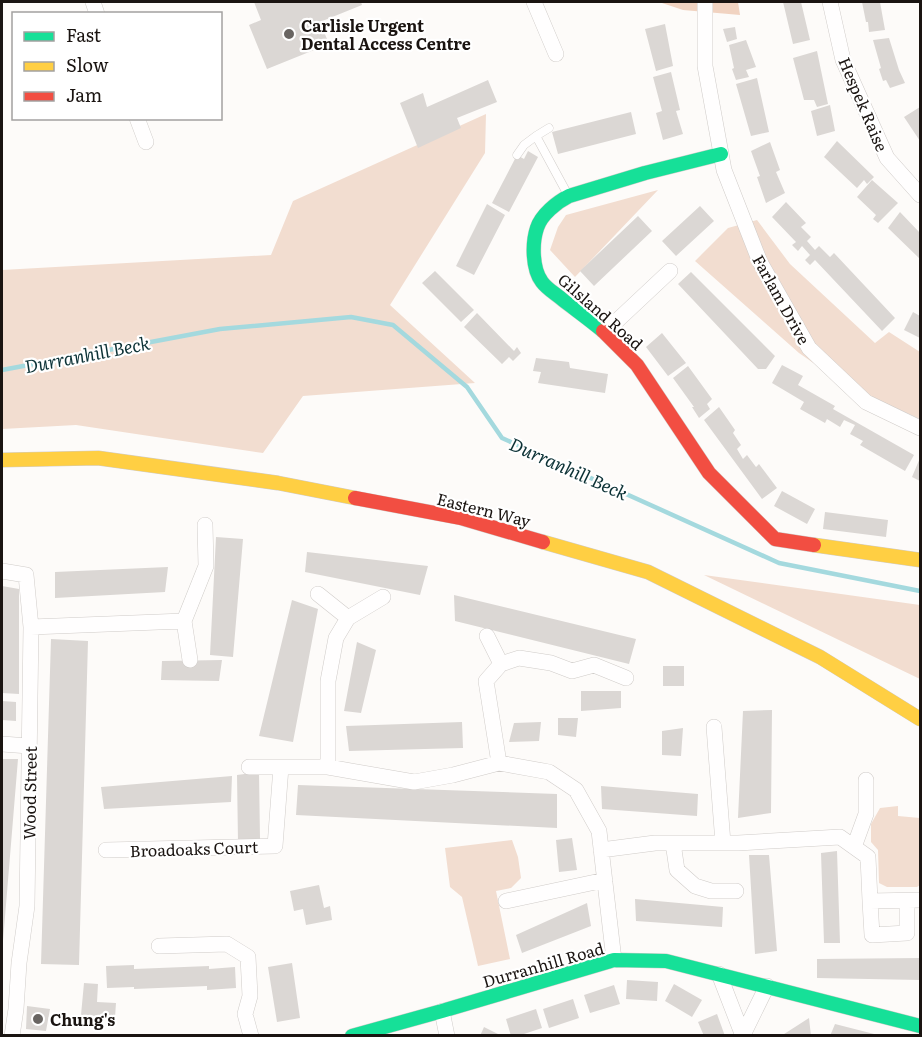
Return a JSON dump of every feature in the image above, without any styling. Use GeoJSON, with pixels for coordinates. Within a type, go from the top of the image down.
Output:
{"type":"FeatureCollection","features":[{"type":"Feature","properties":{"kind":"street"},"geometry":{"type":"LineString","coordinates":[[534,2],[556,54]]}},
{"type":"Feature","properties":{"kind":"street","name":"Farlam Drive"},"geometry":{"type":"LineString","coordinates":[[705,2],[705,66],[724,170],[760,262],[809,348],[866,402],[921,428]]}},
{"type":"Feature","properties":{"kind":"street","name":"Hespek Raise"},"geometry":{"type":"LineString","coordinates":[[830,2],[843,60],[887,158],[921,195]]}},
{"type":"Feature","properties":{"kind":"street"},"geometry":{"type":"LineString","coordinates":[[138,120],[146,142]]}},
{"type":"Feature","properties":{"kind":"street","name":"Gilsland Road"},"geometry":{"type":"LineString","coordinates":[[721,154],[645,173],[559,201],[537,227],[534,266],[541,280],[550,290],[605,332],[637,365],[709,473],[775,539],[921,561]]}},
{"type":"Feature","properties":{"kind":"street"},"geometry":{"type":"LineString","coordinates":[[605,332],[670,271]]}},
{"type":"Feature","properties":{"kind":"street","name":"Eastern Way"},"geometry":{"type":"LineString","coordinates":[[2,460],[98,458],[278,483],[461,518],[648,572],[819,657],[921,719]]}},
{"type":"Feature","properties":{"kind":"street"},"geometry":{"type":"LineString","coordinates":[[190,660],[184,621],[206,566],[205,525]]}},
{"type":"Feature","properties":{"kind":"street","name":"Wood Street"},"geometry":{"type":"LineString","coordinates":[[2,572],[26,575],[31,627],[27,906],[12,1035]]}},
{"type":"Feature","properties":{"kind":"street"},"geometry":{"type":"LineString","coordinates":[[318,594],[348,618]]}},
{"type":"Feature","properties":{"kind":"street"},"geometry":{"type":"LineString","coordinates":[[328,767],[328,681],[336,638],[348,618],[383,597]]}},
{"type":"Feature","properties":{"kind":"street"},"geometry":{"type":"LineString","coordinates":[[31,627],[184,621]]}},
{"type":"Feature","properties":{"kind":"street"},"geometry":{"type":"LineString","coordinates":[[487,636],[501,664]]}},
{"type":"Feature","properties":{"kind":"street"},"geometry":{"type":"LineString","coordinates":[[499,763],[486,681],[501,664],[519,658],[551,663],[572,671],[594,665],[627,678]]}},
{"type":"Feature","properties":{"kind":"street"},"geometry":{"type":"LineString","coordinates":[[714,727],[723,843]]}},
{"type":"Feature","properties":{"kind":"street"},"geometry":{"type":"LineString","coordinates":[[2,744],[29,746]]}},
{"type":"Feature","properties":{"kind":"street"},"geometry":{"type":"LineString","coordinates":[[249,767],[328,767],[414,782],[499,763],[549,772],[576,790],[599,831],[614,960]]}},
{"type":"Feature","properties":{"kind":"street","name":"Broadoaks Court"},"geometry":{"type":"LineString","coordinates":[[106,850],[275,846],[281,767]]}},
{"type":"Feature","properties":{"kind":"street"},"geometry":{"type":"LineString","coordinates":[[854,847],[866,814],[866,780]]}},
{"type":"Feature","properties":{"kind":"street"},"geometry":{"type":"LineString","coordinates":[[601,850],[655,843],[723,843],[840,837],[868,857],[870,902],[872,936],[907,933],[914,901],[870,902]]}},
{"type":"Feature","properties":{"kind":"street"},"geometry":{"type":"LineString","coordinates":[[673,843],[677,870],[695,886],[711,891],[736,891]]}},
{"type":"Feature","properties":{"kind":"street"},"geometry":{"type":"LineString","coordinates":[[506,901],[605,880]]}},
{"type":"Feature","properties":{"kind":"street"},"geometry":{"type":"LineString","coordinates":[[159,946],[228,944],[248,957],[250,996],[245,1014],[251,1035]]}},
{"type":"Feature","properties":{"kind":"street","name":"Durranhill Road"},"geometry":{"type":"LineString","coordinates":[[352,1035],[614,960],[666,961],[921,1026]]}},
{"type":"Feature","properties":{"kind":"street"},"geometry":{"type":"LineString","coordinates":[[719,974],[743,1035]]}},
{"type":"Feature","properties":{"kind":"street"},"geometry":{"type":"LineString","coordinates":[[743,1035],[767,986]]}},
{"type":"Feature","properties":{"kind":"street"},"geometry":{"type":"LineString","coordinates":[[442,1011],[447,1035]]}},
{"type":"Feature","properties":{"kind":"lane"},"geometry":{"type":"LineString","coordinates":[[517,155],[524,145],[549,128]]}},
{"type":"Feature","properties":{"kind":"lane"},"geometry":{"type":"LineString","coordinates":[[536,136],[569,196]]}},
{"type":"Feature","properties":{"kind":"shaded area"},"geometry":{"type":"Polygon","coordinates":[[[659,2],[738,2],[740,15],[683,10],[659,2]]]}},
{"type":"Feature","properties":{"kind":"shaded area"},"geometry":{"type":"Polygon","coordinates":[[[486,114],[485,153],[390,305],[475,383],[303,396],[263,453],[76,425],[2,429],[2,270],[271,255],[293,201],[486,114]]]}},
{"type":"Feature","properties":{"kind":"shaded area"},"geometry":{"type":"Polygon","coordinates":[[[658,190],[575,277],[550,250],[558,227],[566,215],[658,190]]]}},
{"type":"Feature","properties":{"kind":"shaded area"},"geometry":{"type":"Polygon","coordinates":[[[757,220],[790,264],[875,343],[889,332],[920,352],[920,419],[845,385],[799,353],[695,261],[728,228],[757,220]]]}},
{"type":"Feature","properties":{"kind":"shaded area"},"geometry":{"type":"Polygon","coordinates":[[[704,575],[920,605],[920,679],[704,575]]]}},
{"type":"Feature","properties":{"kind":"shaded area"},"geometry":{"type":"Polygon","coordinates":[[[898,806],[898,816],[920,818],[920,885],[917,887],[887,887],[879,883],[878,850],[871,842],[871,824],[880,808],[898,806]]]}},
{"type":"Feature","properties":{"kind":"shaded area"},"geometry":{"type":"Polygon","coordinates":[[[512,840],[518,857],[521,878],[511,888],[496,891],[510,959],[478,966],[462,897],[450,887],[445,848],[512,840]]]}},
{"type":"Feature","properties":{"kind":"building","name":"Carlisle Urgent Dental Access Centre"},"geometry":{"type":"Polygon","coordinates":[[[254,2],[361,2],[362,5],[320,22],[329,44],[267,69],[249,25],[261,20],[254,2]]]}},
{"type":"Feature","properties":{"kind":"building"},"geometry":{"type":"Polygon","coordinates":[[[783,2],[801,2],[810,40],[793,44],[783,2]]]}},
{"type":"Feature","properties":{"kind":"building"},"geometry":{"type":"Polygon","coordinates":[[[862,2],[880,2],[885,30],[869,32],[862,2]]]}},
{"type":"Feature","properties":{"kind":"building"},"geometry":{"type":"Polygon","coordinates":[[[665,24],[673,66],[656,71],[645,29],[665,24]]]}},
{"type":"Feature","properties":{"kind":"building"},"geometry":{"type":"Polygon","coordinates":[[[735,27],[737,39],[727,42],[723,29],[735,27]]]}},
{"type":"Feature","properties":{"kind":"building"},"geometry":{"type":"Polygon","coordinates":[[[889,38],[905,83],[890,88],[886,80],[883,81],[873,40],[889,38]]]}},
{"type":"Feature","properties":{"kind":"building"},"geometry":{"type":"Polygon","coordinates":[[[746,40],[756,67],[746,70],[749,77],[736,80],[729,45],[746,40]]]}},
{"type":"Feature","properties":{"kind":"building"},"geometry":{"type":"Polygon","coordinates":[[[817,51],[828,104],[817,107],[814,100],[804,100],[793,58],[817,51]]]}},
{"type":"Feature","properties":{"kind":"building"},"geometry":{"type":"Polygon","coordinates":[[[671,72],[680,110],[676,111],[683,134],[663,140],[656,113],[662,111],[653,77],[671,72]]]}},
{"type":"Feature","properties":{"kind":"building"},"geometry":{"type":"Polygon","coordinates":[[[757,78],[769,132],[751,136],[736,84],[757,78]]]}},
{"type":"Feature","properties":{"kind":"building"},"geometry":{"type":"Polygon","coordinates":[[[488,80],[497,102],[457,118],[461,128],[418,148],[400,103],[423,93],[427,107],[488,80]]]}},
{"type":"Feature","properties":{"kind":"building"},"geometry":{"type":"Polygon","coordinates":[[[830,105],[835,131],[817,136],[811,111],[830,105]]]}},
{"type":"Feature","properties":{"kind":"building"},"geometry":{"type":"Polygon","coordinates":[[[920,107],[920,141],[904,117],[920,107]]]}},
{"type":"Feature","properties":{"kind":"building"},"geometry":{"type":"Polygon","coordinates":[[[631,112],[636,134],[558,154],[552,132],[631,112]]]}},
{"type":"Feature","properties":{"kind":"building"},"geometry":{"type":"Polygon","coordinates":[[[837,141],[874,177],[867,184],[864,180],[857,188],[824,157],[837,141]]]}},
{"type":"Feature","properties":{"kind":"building"},"geometry":{"type":"Polygon","coordinates":[[[770,142],[780,170],[776,172],[785,193],[766,203],[751,151],[770,142]]]}},
{"type":"Feature","properties":{"kind":"building"},"geometry":{"type":"Polygon","coordinates":[[[528,151],[538,157],[509,212],[492,203],[517,155],[524,159],[528,151]]]}},
{"type":"Feature","properties":{"kind":"building"},"geometry":{"type":"Polygon","coordinates":[[[872,180],[898,203],[878,223],[873,219],[876,215],[857,197],[872,180]]]}},
{"type":"Feature","properties":{"kind":"building"},"geometry":{"type":"Polygon","coordinates":[[[786,202],[806,223],[801,227],[811,237],[807,241],[815,250],[819,246],[830,257],[834,253],[895,318],[882,331],[815,260],[810,265],[805,260],[810,255],[802,246],[798,251],[792,245],[796,242],[772,217],[786,202]]]}},
{"type":"Feature","properties":{"kind":"building"},"geometry":{"type":"Polygon","coordinates":[[[487,204],[505,215],[474,275],[456,266],[487,204]]]}},
{"type":"Feature","properties":{"kind":"building"},"geometry":{"type":"Polygon","coordinates":[[[700,206],[714,221],[676,256],[662,241],[700,206]]]}},
{"type":"Feature","properties":{"kind":"building"},"geometry":{"type":"Polygon","coordinates":[[[900,212],[920,233],[920,259],[888,228],[900,212]]]}},
{"type":"Feature","properties":{"kind":"building"},"geometry":{"type":"Polygon","coordinates":[[[638,216],[652,231],[594,286],[580,271],[638,216]]]}},
{"type":"Feature","properties":{"kind":"building"},"geometry":{"type":"Polygon","coordinates":[[[435,271],[474,310],[461,322],[422,283],[435,271]]]}},
{"type":"Feature","properties":{"kind":"building"},"geometry":{"type":"Polygon","coordinates":[[[691,272],[775,356],[766,369],[758,369],[678,284],[691,272]]]}},
{"type":"Feature","properties":{"kind":"building"},"geometry":{"type":"Polygon","coordinates":[[[913,312],[920,316],[920,338],[904,330],[913,312]]]}},
{"type":"Feature","properties":{"kind":"building"},"geometry":{"type":"Polygon","coordinates":[[[477,313],[514,351],[517,347],[521,353],[513,361],[509,357],[502,364],[464,327],[477,313]]]}},
{"type":"Feature","properties":{"kind":"building"},"geometry":{"type":"Polygon","coordinates":[[[662,333],[686,363],[668,376],[646,347],[662,333]]]}},
{"type":"Feature","properties":{"kind":"building"},"geometry":{"type":"Polygon","coordinates":[[[536,358],[569,362],[570,368],[608,374],[605,393],[538,383],[541,372],[533,371],[536,358]]]}},
{"type":"Feature","properties":{"kind":"building"},"geometry":{"type":"Polygon","coordinates":[[[782,365],[803,376],[798,385],[835,406],[833,409],[914,455],[905,471],[860,445],[863,441],[850,434],[855,425],[844,420],[840,427],[827,419],[825,423],[800,409],[804,402],[772,383],[782,365]]]}},
{"type":"Feature","properties":{"kind":"building"},"geometry":{"type":"Polygon","coordinates":[[[688,366],[712,399],[707,404],[710,409],[699,418],[692,407],[694,407],[673,378],[688,366]]]}},
{"type":"Feature","properties":{"kind":"building"},"geometry":{"type":"Polygon","coordinates":[[[719,407],[735,430],[733,433],[741,445],[737,449],[743,459],[747,455],[756,467],[759,464],[777,488],[762,499],[704,420],[719,407]]]}},
{"type":"Feature","properties":{"kind":"building"},"geometry":{"type":"Polygon","coordinates":[[[920,458],[920,481],[912,477],[920,458]]]}},
{"type":"Feature","properties":{"kind":"building"},"geometry":{"type":"Polygon","coordinates":[[[782,491],[815,509],[807,524],[774,506],[782,491]]]}},
{"type":"Feature","properties":{"kind":"building"},"geometry":{"type":"Polygon","coordinates":[[[825,512],[888,520],[886,537],[823,529],[825,512]]]}},
{"type":"Feature","properties":{"kind":"building"},"geometry":{"type":"Polygon","coordinates":[[[216,537],[243,539],[233,657],[210,655],[216,537]]]}},
{"type":"Feature","properties":{"kind":"building"},"geometry":{"type":"Polygon","coordinates":[[[307,552],[428,566],[420,595],[305,572],[307,552]]]}},
{"type":"Feature","properties":{"kind":"building"},"geometry":{"type":"Polygon","coordinates":[[[168,567],[165,592],[55,598],[55,572],[168,567]]]}},
{"type":"Feature","properties":{"kind":"building"},"geometry":{"type":"Polygon","coordinates":[[[2,586],[19,589],[19,694],[2,693],[2,586]]]}},
{"type":"Feature","properties":{"kind":"building"},"geometry":{"type":"Polygon","coordinates":[[[454,595],[636,639],[629,664],[455,621],[454,595]]]}},
{"type":"Feature","properties":{"kind":"building"},"geometry":{"type":"Polygon","coordinates":[[[292,600],[318,609],[293,742],[259,736],[292,600]]]}},
{"type":"Feature","properties":{"kind":"building"},"geometry":{"type":"Polygon","coordinates":[[[51,639],[88,641],[79,965],[41,964],[51,639]]]}},
{"type":"Feature","properties":{"kind":"building"},"geometry":{"type":"Polygon","coordinates":[[[357,642],[376,650],[361,713],[344,711],[357,642]]]}},
{"type":"Feature","properties":{"kind":"building"},"geometry":{"type":"Polygon","coordinates":[[[222,660],[219,681],[161,680],[162,661],[222,660]]]}},
{"type":"Feature","properties":{"kind":"building"},"geometry":{"type":"Polygon","coordinates":[[[663,666],[684,666],[684,686],[663,686],[663,666]]]}},
{"type":"Feature","properties":{"kind":"building"},"geometry":{"type":"Polygon","coordinates":[[[581,691],[621,691],[621,708],[581,711],[581,691]]]}},
{"type":"Feature","properties":{"kind":"building"},"geometry":{"type":"Polygon","coordinates":[[[2,701],[16,702],[16,721],[2,720],[2,701]]]}},
{"type":"Feature","properties":{"kind":"building"},"geometry":{"type":"Polygon","coordinates":[[[772,710],[771,813],[738,818],[743,711],[772,710]]]}},
{"type":"Feature","properties":{"kind":"building"},"geometry":{"type":"Polygon","coordinates":[[[558,718],[578,718],[576,737],[558,735],[558,718]]]}},
{"type":"Feature","properties":{"kind":"building"},"geometry":{"type":"Polygon","coordinates":[[[462,722],[463,748],[349,751],[346,726],[462,722]]]}},
{"type":"Feature","properties":{"kind":"building"},"geometry":{"type":"Polygon","coordinates":[[[541,722],[539,741],[509,742],[514,723],[541,722]]]}},
{"type":"Feature","properties":{"kind":"building"},"geometry":{"type":"Polygon","coordinates":[[[683,728],[681,756],[662,755],[662,731],[683,728]]]}},
{"type":"Feature","properties":{"kind":"building"},"geometry":{"type":"Polygon","coordinates":[[[2,759],[18,759],[3,941],[2,941],[2,759]]]}},
{"type":"Feature","properties":{"kind":"building"},"geometry":{"type":"Polygon","coordinates":[[[259,772],[260,839],[238,842],[237,775],[259,772]]]}},
{"type":"Feature","properties":{"kind":"building"},"geometry":{"type":"Polygon","coordinates":[[[232,776],[231,802],[104,809],[101,787],[232,776]]]}},
{"type":"Feature","properties":{"kind":"building"},"geometry":{"type":"Polygon","coordinates":[[[298,785],[557,794],[557,828],[296,815],[298,785]]]}},
{"type":"Feature","properties":{"kind":"building"},"geometry":{"type":"Polygon","coordinates":[[[601,786],[698,794],[697,816],[602,809],[601,786]]]}},
{"type":"Feature","properties":{"kind":"building"},"geometry":{"type":"Polygon","coordinates":[[[572,838],[577,870],[559,872],[556,840],[572,838]]]}},
{"type":"Feature","properties":{"kind":"building"},"geometry":{"type":"Polygon","coordinates":[[[837,851],[840,943],[824,943],[821,853],[837,851]]]}},
{"type":"Feature","properties":{"kind":"building"},"geometry":{"type":"Polygon","coordinates":[[[749,855],[769,855],[777,951],[755,954],[749,855]]]}},
{"type":"Feature","properties":{"kind":"building"},"geometry":{"type":"Polygon","coordinates":[[[319,885],[324,908],[330,906],[332,920],[306,925],[303,909],[294,911],[290,891],[319,885]]]}},
{"type":"Feature","properties":{"kind":"building"},"geometry":{"type":"Polygon","coordinates":[[[635,899],[723,907],[722,927],[636,921],[635,899]]]}},
{"type":"Feature","properties":{"kind":"building"},"geometry":{"type":"Polygon","coordinates":[[[587,903],[591,926],[522,953],[516,935],[587,903]]]}},
{"type":"Feature","properties":{"kind":"building"},"geometry":{"type":"Polygon","coordinates":[[[920,958],[920,980],[817,978],[817,959],[920,958]]]}},
{"type":"Feature","properties":{"kind":"building"},"geometry":{"type":"Polygon","coordinates":[[[292,963],[300,1018],[277,1022],[268,967],[292,963]]]}},
{"type":"Feature","properties":{"kind":"building"},"geometry":{"type":"Polygon","coordinates":[[[134,965],[134,969],[235,967],[236,988],[207,990],[207,986],[107,988],[106,966],[134,965]]]}},
{"type":"Feature","properties":{"kind":"building"},"geometry":{"type":"Polygon","coordinates":[[[627,980],[658,982],[657,1001],[626,999],[627,980]]]}},
{"type":"Feature","properties":{"kind":"building"},"geometry":{"type":"Polygon","coordinates":[[[84,983],[98,984],[97,1002],[116,1003],[115,1017],[81,1015],[84,983]]]}},
{"type":"Feature","properties":{"kind":"building"},"geometry":{"type":"Polygon","coordinates":[[[674,984],[702,1000],[692,1017],[665,1001],[674,984]]]}},
{"type":"Feature","properties":{"kind":"building"},"geometry":{"type":"Polygon","coordinates":[[[614,985],[620,1004],[590,1013],[584,995],[614,985]]]}},
{"type":"Feature","properties":{"kind":"building"},"geometry":{"type":"Polygon","coordinates":[[[573,999],[579,1018],[549,1028],[543,1009],[573,999]]]}},
{"type":"Feature","properties":{"kind":"building","name":"Chung's"},"geometry":{"type":"Polygon","coordinates":[[[27,1006],[50,1009],[46,1031],[26,1029],[27,1006]]]}},
{"type":"Feature","properties":{"kind":"building"},"geometry":{"type":"Polygon","coordinates":[[[536,1009],[542,1028],[511,1036],[506,1019],[536,1009]]]}},
{"type":"Feature","properties":{"kind":"building"},"geometry":{"type":"Polygon","coordinates":[[[717,1014],[725,1036],[704,1036],[698,1022],[717,1014]]]}},
{"type":"Feature","properties":{"kind":"building"},"geometry":{"type":"Polygon","coordinates":[[[809,1018],[811,1036],[781,1036],[809,1018]]]}},
{"type":"Feature","properties":{"kind":"building"},"geometry":{"type":"Polygon","coordinates":[[[835,1024],[878,1035],[878,1036],[830,1036],[835,1024]]]}},
{"type":"Feature","properties":{"kind":"building"},"geometry":{"type":"Polygon","coordinates":[[[484,1027],[502,1036],[480,1036],[484,1027]]]}},
{"type":"Feature","properties":{"kind":"waterway","name":"Durranhill Beck"},"geometry":{"type":"LineString","coordinates":[[2,370],[220,329],[351,317],[393,325],[467,387],[502,438],[779,563],[920,591]]}},
{"type":"Feature","properties":{"kind":"traffic: fast"},"geometry":{"type":"LineString","coordinates":[[603,331],[544,285],[539,277],[535,263],[534,241],[542,218],[555,205],[569,196],[645,173],[721,154]]}},
{"type":"Feature","properties":{"kind":"traffic: fast"},"geometry":{"type":"LineString","coordinates":[[352,1036],[614,960],[666,961],[920,1026]]}},
{"type":"Feature","properties":{"kind":"traffic: slow"},"geometry":{"type":"LineString","coordinates":[[2,460],[98,458],[278,483],[355,498]]}},
{"type":"Feature","properties":{"kind":"traffic: slow"},"geometry":{"type":"LineString","coordinates":[[543,542],[648,572],[820,657],[920,719]]}},
{"type":"Feature","properties":{"kind":"traffic: slow"},"geometry":{"type":"LineString","coordinates":[[814,545],[920,560]]}},
{"type":"Feature","properties":{"kind":"traffic: jam"},"geometry":{"type":"LineString","coordinates":[[603,331],[637,365],[709,473],[775,539],[814,545]]}},
{"type":"Feature","properties":{"kind":"traffic: jam"},"geometry":{"type":"LineString","coordinates":[[355,498],[461,518],[543,542]]}},
{"type":"Feature","properties":{"kind":"place","name":"Carlisle Urgent Dental Access Centre"},"geometry":{"type":"Point","coordinates":[289,34]}},
{"type":"Feature","properties":{"kind":"place","name":"Chung's"},"geometry":{"type":"Point","coordinates":[38,1019]}}]}
